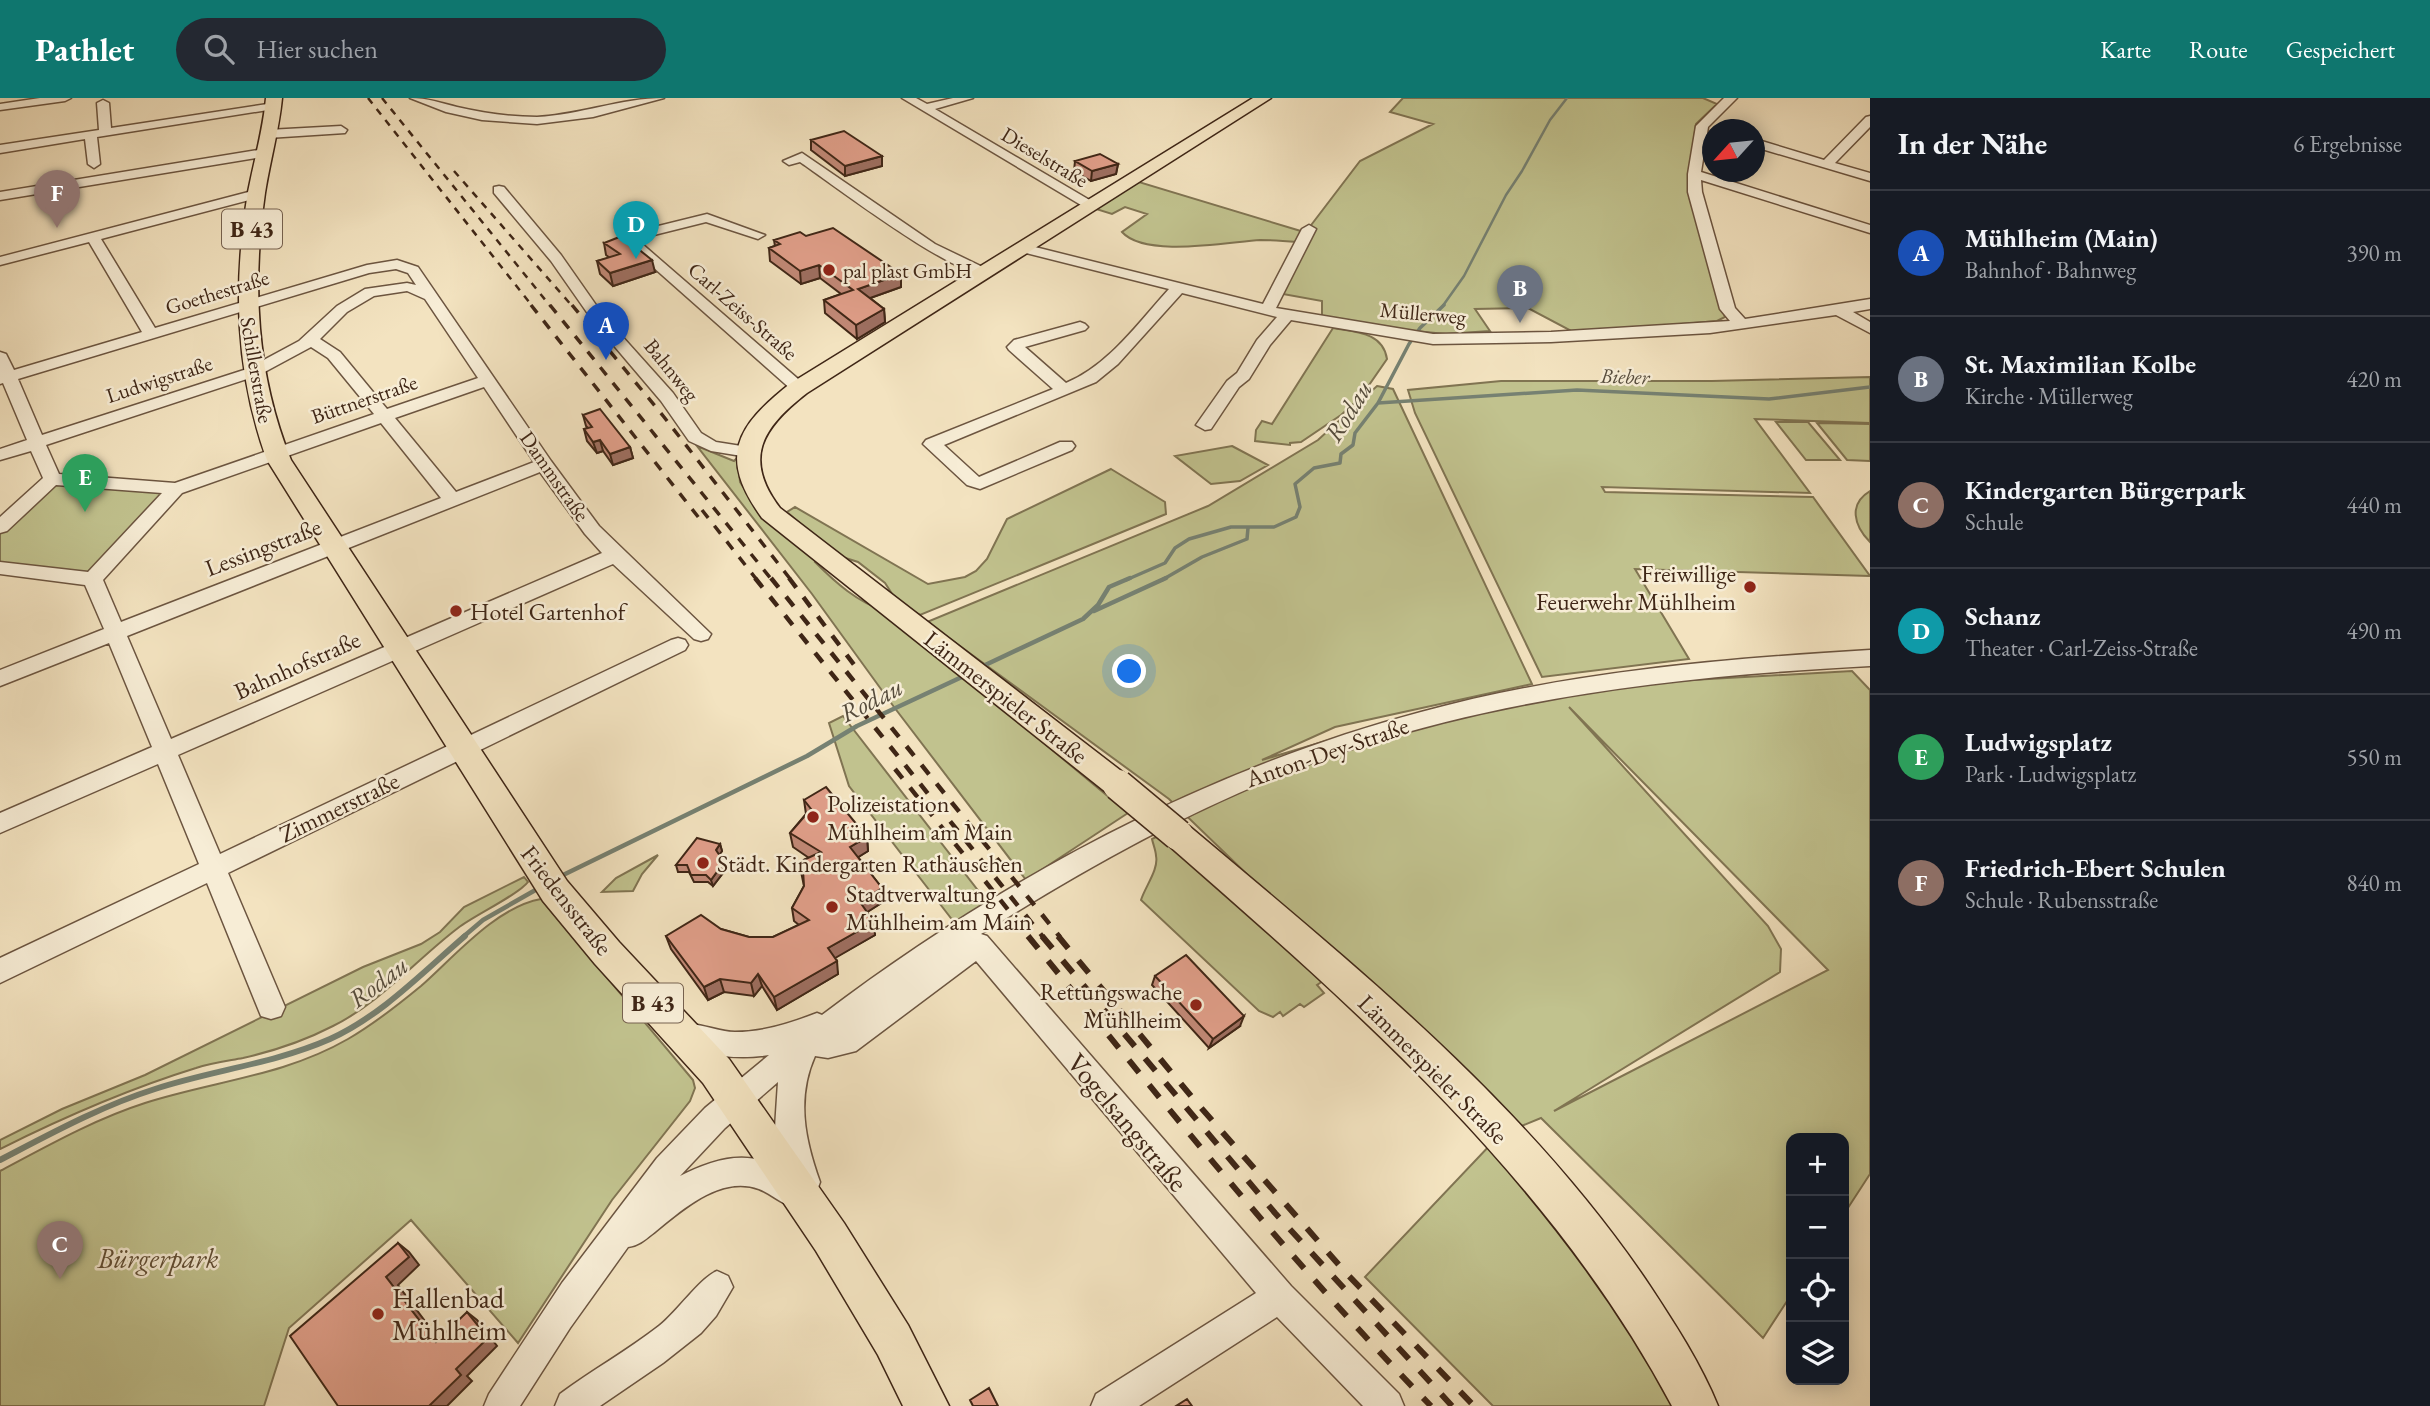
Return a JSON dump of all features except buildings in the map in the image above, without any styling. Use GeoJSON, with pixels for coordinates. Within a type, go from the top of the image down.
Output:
{"type":"FeatureCollection","features":[{"type":"Feature","properties":{"kind":"main road"},"geometry":{"type":"LineString","coordinates":[[748,452],[755,433],[768,414],[799,388],[1263,98]]}},
{"type":"Feature","properties":{"kind":"main road","name":"Schillerstraße"},"geometry":{"type":"LineString","coordinates":[[274,102],[256,194],[246,305],[253,372],[276,454],[399,649]]}},
{"type":"Feature","properties":{"kind":"main road","name":"Lämmerspieler Straße"},"geometry":{"type":"LineString","coordinates":[[748,452],[746,462],[750,483],[771,513],[1007,696],[1178,835],[1318,958],[1430,1063],[1510,1145],[1578,1223],[1623,1284],[1696,1406]]}},
{"type":"Feature","properties":{"kind":"main road","name":"Friedensstraße"},"geometry":{"type":"LineString","coordinates":[[399,649],[548,882],[607,953],[704,1057],[737,1101],[830,1237],[888,1331],[928,1406]]}},
{"type":"Feature","properties":{"kind":"street"},"geometry":{"type":"LineString","coordinates":[[0,107],[65,98]]}},
{"type":"Feature","properties":{"kind":"street"},"geometry":{"type":"LineString","coordinates":[[416,98],[489,119],[525,122],[581,117],[659,98]]}},
{"type":"Feature","properties":{"kind":"street","name":"Dieselstraße"},"geometry":{"type":"LineString","coordinates":[[908,98],[1091,205]]}},
{"type":"Feature","properties":{"kind":"street"},"geometry":{"type":"LineString","coordinates":[[926,108],[967,98]]}},
{"type":"Feature","properties":{"kind":"street"},"geometry":{"type":"LineString","coordinates":[[1715,119],[1731,98]]}},
{"type":"Feature","properties":{"kind":"street"},"geometry":{"type":"LineString","coordinates":[[0,149],[274,102]]}},
{"type":"Feature","properties":{"kind":"street"},"geometry":{"type":"LineString","coordinates":[[103,103],[105,132]]}},
{"type":"Feature","properties":{"kind":"street"},"geometry":{"type":"LineString","coordinates":[[1827,164],[1870,120]]}},
{"type":"Feature","properties":{"kind":"street"},"geometry":{"type":"LineString","coordinates":[[268,134],[341,130]]}},
{"type":"Feature","properties":{"kind":"street"},"geometry":{"type":"LineString","coordinates":[[91,135],[94,164]]}},
{"type":"Feature","properties":{"kind":"street"},"geometry":{"type":"LineString","coordinates":[[1765,146],[1870,177]]}},
{"type":"Feature","properties":{"kind":"street"},"geometry":{"type":"LineString","coordinates":[[1702,148],[1695,174],[1695,192],[1728,309],[1742,325]]}},
{"type":"Feature","properties":{"kind":"street"},"geometry":{"type":"LineString","coordinates":[[0,196],[264,153]]}},
{"type":"Feature","properties":{"kind":"street"},"geometry":{"type":"LineString","coordinates":[[789,161],[802,157],[930,247],[986,272]]}},
{"type":"Feature","properties":{"kind":"street"},"geometry":{"type":"LineString","coordinates":[[1695,174],[1870,229]]}},
{"type":"Feature","properties":{"kind":"street","name":"Bahnweg"},"geometry":{"type":"LineString","coordinates":[[499,190],[556,258],[598,317],[667,397],[696,439],[711,446],[748,452]]}},
{"type":"Feature","properties":{"kind":"street"},"geometry":{"type":"LineString","coordinates":[[0,261],[256,194]]}},
{"type":"Feature","properties":{"kind":"street","name":"Carl-Zeiss-Straße"},"geometry":{"type":"LineString","coordinates":[[758,234],[717,220],[703,219],[641,234],[634,244],[799,388]]}},
{"type":"Feature","properties":{"kind":"street"},"geometry":{"type":"LineString","coordinates":[[1267,311],[1309,229]]}},
{"type":"Feature","properties":{"kind":"street"},"geometry":{"type":"LineString","coordinates":[[93,236],[151,334]]}},
{"type":"Feature","properties":{"kind":"street","name":"Müllerweg"},"geometry":{"type":"LineString","coordinates":[[1023,248],[1267,311],[1433,339],[1551,337],[1742,325],[1870,304]]}},
{"type":"Feature","properties":{"kind":"street","name":"Goethestraße"},"geometry":{"type":"LineString","coordinates":[[4,378],[390,265],[411,267],[433,298]]}},
{"type":"Feature","properties":{"kind":"street","name":"Ludwigstraße"},"geometry":{"type":"LineString","coordinates":[[0,455],[253,372],[310,340],[342,309],[370,292],[407,287],[425,292],[433,298]]}},
{"type":"Feature","properties":{"kind":"street"},"geometry":{"type":"LineString","coordinates":[[1066,446],[979,484],[932,444],[1090,379],[1103,370],[1178,288]]}},
{"type":"Feature","properties":{"kind":"street","name":"Dammstraße"},"geometry":{"type":"LineString","coordinates":[[433,298],[579,513],[615,555],[701,634]]}},
{"type":"Feature","properties":{"kind":"street"},"geometry":{"type":"LineString","coordinates":[[1839,310],[1870,328]]}},
{"type":"Feature","properties":{"kind":"street"},"geometry":{"type":"LineString","coordinates":[[1205,425],[1233,384],[1243,376],[1263,343],[1287,315]]}},
{"type":"Feature","properties":{"kind":"street"},"geometry":{"type":"LineString","coordinates":[[1064,390],[1015,347],[1080,327]]}},
{"type":"Feature","properties":{"kind":"street"},"geometry":{"type":"LineString","coordinates":[[310,340],[331,351],[453,500]]}},
{"type":"Feature","properties":{"kind":"street"},"geometry":{"type":"LineString","coordinates":[[0,357],[4,378],[52,479]]}},
{"type":"Feature","properties":{"kind":"street","name":"Büttnerstraße"},"geometry":{"type":"LineString","coordinates":[[176,489],[487,380]]}},
{"type":"Feature","properties":{"kind":"street","name":"Lessingstraße"},"geometry":{"type":"LineString","coordinates":[[0,678],[544,464]]}},
{"type":"Feature","properties":{"kind":"street"},"geometry":{"type":"LineString","coordinates":[[0,527],[52,479],[176,489]]}},
{"type":"Feature","properties":{"kind":"street"},"geometry":{"type":"LineString","coordinates":[[93,579],[176,489]]}},
{"type":"Feature","properties":{"kind":"street","name":"Bahnhofstraße"},"geometry":{"type":"LineString","coordinates":[[0,822],[615,555]]}},
{"type":"Feature","properties":{"kind":"street"},"geometry":{"type":"LineString","coordinates":[[0,568],[93,579]]}},
{"type":"Feature","properties":{"kind":"street"},"geometry":{"type":"LineString","coordinates":[[93,579],[271,1007]]}},
{"type":"Feature","properties":{"kind":"street","name":"Zimmerstraße"},"geometry":{"type":"LineString","coordinates":[[0,971],[678,645]]}},
{"type":"Feature","properties":{"kind":"street","name":"Anton-Dey-Straße"},"geometry":{"type":"LineString","coordinates":[[602,1254],[688,1145],[772,1068],[843,1015],[932,950],[1081,862],[1232,785],[1321,750],[1428,718],[1554,691],[1668,674],[1870,657]]}},
{"type":"Feature","properties":{"kind":"street","name":"Vogelsangstraße"},"geometry":{"type":"LineString","coordinates":[[807,1042],[828,1045],[846,1042],[982,942],[1280,1297],[1387,1406]]}},
{"type":"Feature","properties":{"kind":"street","name":"Anton-Dey-Straße"},"geometry":{"type":"LineString","coordinates":[[683,1034],[716,1044],[753,1045],[804,1032],[843,1015]]}},
{"type":"Feature","properties":{"kind":"street","name":"Friedensstraße"},"geometry":{"type":"LineString","coordinates":[[807,1042],[791,1084],[788,1125],[802,1174],[830,1237]]}},
{"type":"Feature","properties":{"kind":"street"},"geometry":{"type":"LineString","coordinates":[[501,1406],[545,1333],[602,1254],[686,1190],[717,1174],[735,1170],[764,1173],[780,1183],[811,1213],[830,1237]]}},
{"type":"Feature","properties":{"kind":"street"},"geometry":{"type":"LineString","coordinates":[[572,1406],[687,1325],[708,1304],[717,1287]]}},
{"type":"Feature","properties":{"kind":"street"},"geometry":{"type":"LineString","coordinates":[[1108,1406],[1280,1297]]}},
{"type":"Feature","properties":{"kind":"green space"},"geometry":{"type":"Polygon","coordinates":[[[1403,98],[1703,98],[1717,104],[1696,124],[1689,174],[1689,196],[1725,317],[1717,321],[1575,333],[1528,308],[1475,309],[1490,331],[1446,334],[1322,322],[1322,301],[1272,292],[1298,242],[1260,240],[1188,246],[1149,244],[1133,240],[1122,232],[1147,214],[1125,207],[1112,214],[1096,209],[1139,182],[1304,232],[1302,237],[1360,161],[1433,124],[1390,112],[1403,98]]]}},
{"type":"Feature","properties":{"kind":"green space"},"geometry":{"type":"Polygon","coordinates":[[[1333,328],[1359,332],[1374,338],[1380,343],[1387,359],[1360,398],[1341,415],[1301,442],[1290,445],[1255,441],[1256,430],[1262,421],[1272,424],[1333,328]]]}},
{"type":"Feature","properties":{"kind":"green space"},"geometry":{"type":"Polygon","coordinates":[[[1870,377],[1870,423],[1755,419],[1810,493],[1602,487],[1605,492],[1813,497],[1870,576],[1635,569],[1689,659],[1542,677],[1415,413],[1408,390],[1501,381],[1712,381],[1870,377]]]}},
{"type":"Feature","properties":{"kind":"green space"},"geometry":{"type":"Polygon","coordinates":[[[1377,386],[1393,389],[1532,684],[1335,727],[1262,760],[1407,717],[1550,688],[1852,671],[1870,690],[1870,1174],[1849,1206],[1849,1133],[1786,1133],[1786,1303],[1763,1338],[1541,1118],[1512,1130],[1169,799],[927,622],[1208,506],[1318,440],[1377,386]],[[1569,707],[1768,926],[1781,949],[1780,972],[1554,1111],[1828,970],[1569,707]]]}},
{"type":"Feature","properties":{"kind":"green space"},"geometry":{"type":"Polygon","coordinates":[[[1776,422],[1808,422],[1840,460],[1806,460],[1776,422]]]}},
{"type":"Feature","properties":{"kind":"green space"},"geometry":{"type":"Polygon","coordinates":[[[1817,423],[1870,424],[1870,461],[1847,460],[1817,423]]]}},
{"type":"Feature","properties":{"kind":"green space"},"geometry":{"type":"Polygon","coordinates":[[[697,446],[734,461],[738,457],[740,482],[757,509],[818,559],[815,562],[831,577],[856,597],[885,611],[1128,813],[1026,880],[812,594],[697,446]]]}},
{"type":"Feature","properties":{"kind":"green space"},"geometry":{"type":"Polygon","coordinates":[[[1232,446],[1268,465],[1240,481],[1211,484],[1175,456],[1232,446]]]}},
{"type":"Feature","properties":{"kind":"green space"},"geometry":{"type":"Polygon","coordinates":[[[1111,469],[1165,502],[1166,514],[920,615],[898,603],[885,583],[858,562],[836,555],[787,512],[795,507],[928,584],[965,577],[976,571],[987,559],[1007,519],[1111,469]]]}},
{"type":"Feature","properties":{"kind":"green space"},"geometry":{"type":"Polygon","coordinates":[[[53,482],[167,492],[91,574],[0,565],[0,531],[53,482]]]}},
{"type":"Feature","properties":{"kind":"green space"},"geometry":{"type":"Polygon","coordinates":[[[1870,491],[1870,542],[1857,522],[1856,509],[1858,502],[1870,491]]]}},
{"type":"Feature","properties":{"kind":"green space"},"geometry":{"type":"Polygon","coordinates":[[[843,716],[990,906],[957,926],[849,786],[829,723],[843,716]]]}},
{"type":"Feature","properties":{"kind":"green space"},"geometry":{"type":"Polygon","coordinates":[[[1160,835],[1326,979],[1317,985],[1324,993],[1304,1007],[1300,1004],[1283,1016],[1280,1012],[1273,1017],[1259,1011],[1141,900],[1155,867],[1156,854],[1152,839],[1160,835]]]}},
{"type":"Feature","properties":{"kind":"green space"},"geometry":{"type":"Polygon","coordinates":[[[658,855],[642,874],[633,891],[602,892],[616,878],[658,855]]]}},
{"type":"Feature","properties":{"kind":"green space"},"geometry":{"type":"Polygon","coordinates":[[[524,877],[528,882],[523,887],[458,928],[367,1005],[333,1026],[277,1049],[202,1066],[121,1094],[0,1149],[0,1140],[62,1109],[145,1075],[363,967],[421,944],[440,932],[464,907],[524,877]]]}},
{"type":"Feature","properties":{"kind":"green space","name":"Bürgerpark"},"geometry":{"type":"Polygon","coordinates":[[[541,899],[693,1080],[695,1088],[690,1101],[612,1200],[518,1343],[411,1220],[289,1328],[264,1406],[0,1406],[0,1171],[126,1109],[274,1070],[299,1062],[348,1039],[421,986],[492,922],[524,904],[541,899]]]}},
{"type":"Feature","properties":{"kind":"green space"},"geometry":{"type":"Polygon","coordinates":[[[1492,1143],[1586,1251],[1677,1406],[1493,1406],[1365,1277],[1492,1143]]]}},
{"type":"Feature","properties":{"kind":"waterway","name":"Rodau"},"geometry":{"type":"LineString","coordinates":[[1442,307],[1464,276],[1506,195],[1550,120],[1567,98]]}},
{"type":"Feature","properties":{"kind":"waterway","name":"Rodau"},"geometry":{"type":"LineString","coordinates":[[1378,403],[1409,344],[1420,328],[1442,307]]}},
{"type":"Feature","properties":{"kind":"waterway","name":"Bieber"},"geometry":{"type":"LineString","coordinates":[[1378,403],[1577,390],[1769,399],[1870,387]]}},
{"type":"Feature","properties":{"kind":"waterway","name":"Rodau"},"geometry":{"type":"LineString","coordinates":[[1126,580],[1165,563],[1175,548],[1189,539],[1231,527],[1274,527],[1296,517],[1300,507],[1295,484],[1314,468],[1340,463],[1341,454],[1353,445],[1355,433],[1378,403]]}},
{"type":"Feature","properties":{"kind":"waterway"},"geometry":{"type":"LineString","coordinates":[[1163,579],[1202,557],[1247,539],[1248,528]]}},
{"type":"Feature","properties":{"kind":"waterway","name":"Rodau"},"geometry":{"type":"LineString","coordinates":[[981,667],[1083,619],[1098,605],[1109,587],[1130,578]]}},
{"type":"Feature","properties":{"kind":"waterway"},"geometry":{"type":"LineString","coordinates":[[1094,611],[1163,579]]}},
{"type":"Feature","properties":{"kind":"waterway","name":"Rodau"},"geometry":{"type":"LineString","coordinates":[[559,877],[807,756],[857,726],[964,676]]}},
{"type":"Feature","properties":{"kind":"waterway","name":"Rodau"},"geometry":{"type":"LineString","coordinates":[[463,937],[483,920],[539,888]]}},
{"type":"Feature","properties":{"kind":"waterway","name":"Rodau"},"geometry":{"type":"LineString","coordinates":[[0,1160],[76,1121],[135,1096],[177,1082],[287,1055],[330,1039],[384,1006],[465,936]]}},
{"type":"Feature","properties":{"kind":"railway"},"geometry":{"type":"LineString","coordinates":[[368,98],[533,307]]}},
{"type":"Feature","properties":{"kind":"railway"},"geometry":{"type":"LineString","coordinates":[[382,98],[551,307]]}},
{"type":"Feature","properties":{"kind":"railway"},"geometry":{"type":"LineString","coordinates":[[454,171],[573,307]]}},
{"type":"Feature","properties":{"kind":"railway"},"geometry":{"type":"LineString","coordinates":[[531,305],[703,523]]}},
{"type":"Feature","properties":{"kind":"railway"},"geometry":{"type":"LineString","coordinates":[[550,305],[772,580]]}},
{"type":"Feature","properties":{"kind":"railway"},"geometry":{"type":"LineString","coordinates":[[572,305],[664,417],[791,580]]}},
{"type":"Feature","properties":{"kind":"railway"},"geometry":{"type":"LineString","coordinates":[[702,510],[757,580]]}},
{"type":"Feature","properties":{"kind":"railway"},"geometry":{"type":"LineString","coordinates":[[755,578],[1043,937]]}},
{"type":"Feature","properties":{"kind":"railway"},"geometry":{"type":"LineString","coordinates":[[771,578],[1060,937]]}},
{"type":"Feature","properties":{"kind":"railway"},"geometry":{"type":"LineString","coordinates":[[789,578],[861,674]]}},
{"type":"Feature","properties":{"kind":"railway"},"geometry":{"type":"LineString","coordinates":[[895,769],[1030,937]]}},
{"type":"Feature","properties":{"kind":"railway"},"geometry":{"type":"LineString","coordinates":[[1028,936],[1274,1234],[1431,1406]]}},
{"type":"Feature","properties":{"kind":"railway"},"geometry":{"type":"LineString","coordinates":[[1042,936],[1275,1213],[1452,1406]]}},
{"type":"Feature","properties":{"kind":"railway"},"geometry":{"type":"LineString","coordinates":[[1058,936],[1196,1102],[1347,1274],[1474,1406]]}},
{"type":"Feature","properties":{"kind":"place","name":"Friedrich-Ebert Schulen"},"geometry":{"type":"Point","coordinates":[57,228]}},
{"type":"Feature","properties":{"kind":"place","name":"Schanz"},"geometry":{"type":"Point","coordinates":[636,259]}},
{"type":"Feature","properties":{"kind":"place","name":"pal plast GmbH"},"geometry":{"type":"Point","coordinates":[829,270]}},
{"type":"Feature","properties":{"kind":"place","name":"St. Maximilian Kolbe"},"geometry":{"type":"Point","coordinates":[1520,323]}},
{"type":"Feature","properties":{"kind":"place","name":"Mühlheim (Main)"},"geometry":{"type":"Point","coordinates":[606,360]}},
{"type":"Feature","properties":{"kind":"place","name":"Ludwigsplatz"},"geometry":{"type":"Point","coordinates":[85,512]}},
{"type":"Feature","properties":{"kind":"place","name":"Freiwillige Feuerwehr Mühlheim"},"geometry":{"type":"Point","coordinates":[1750,587]}},
{"type":"Feature","properties":{"kind":"place","name":"Hotel Gartenhof"},"geometry":{"type":"Point","coordinates":[456,611]}},
{"type":"Feature","properties":{"kind":"place","name":"Polizeistation Mühlheim am Main"},"geometry":{"type":"Point","coordinates":[813,817]}},
{"type":"Feature","properties":{"kind":"place","name":"Städt. Kindergarten Rathäuschen"},"geometry":{"type":"Point","coordinates":[703,863]}},
{"type":"Feature","properties":{"kind":"place","name":"Stadtverwaltung Mühlheim am Main"},"geometry":{"type":"Point","coordinates":[832,907]}},
{"type":"Feature","properties":{"kind":"place","name":"Rettungswache Mühlheim"},"geometry":{"type":"Point","coordinates":[1196,1005]}},
{"type":"Feature","properties":{"kind":"place","name":"Kindergarten Bürgerpark"},"geometry":{"type":"Point","coordinates":[60,1279]}},
{"type":"Feature","properties":{"kind":"place","name":"Hallenbad Mühlheim"},"geometry":{"type":"Point","coordinates":[378,1314]}}]}
